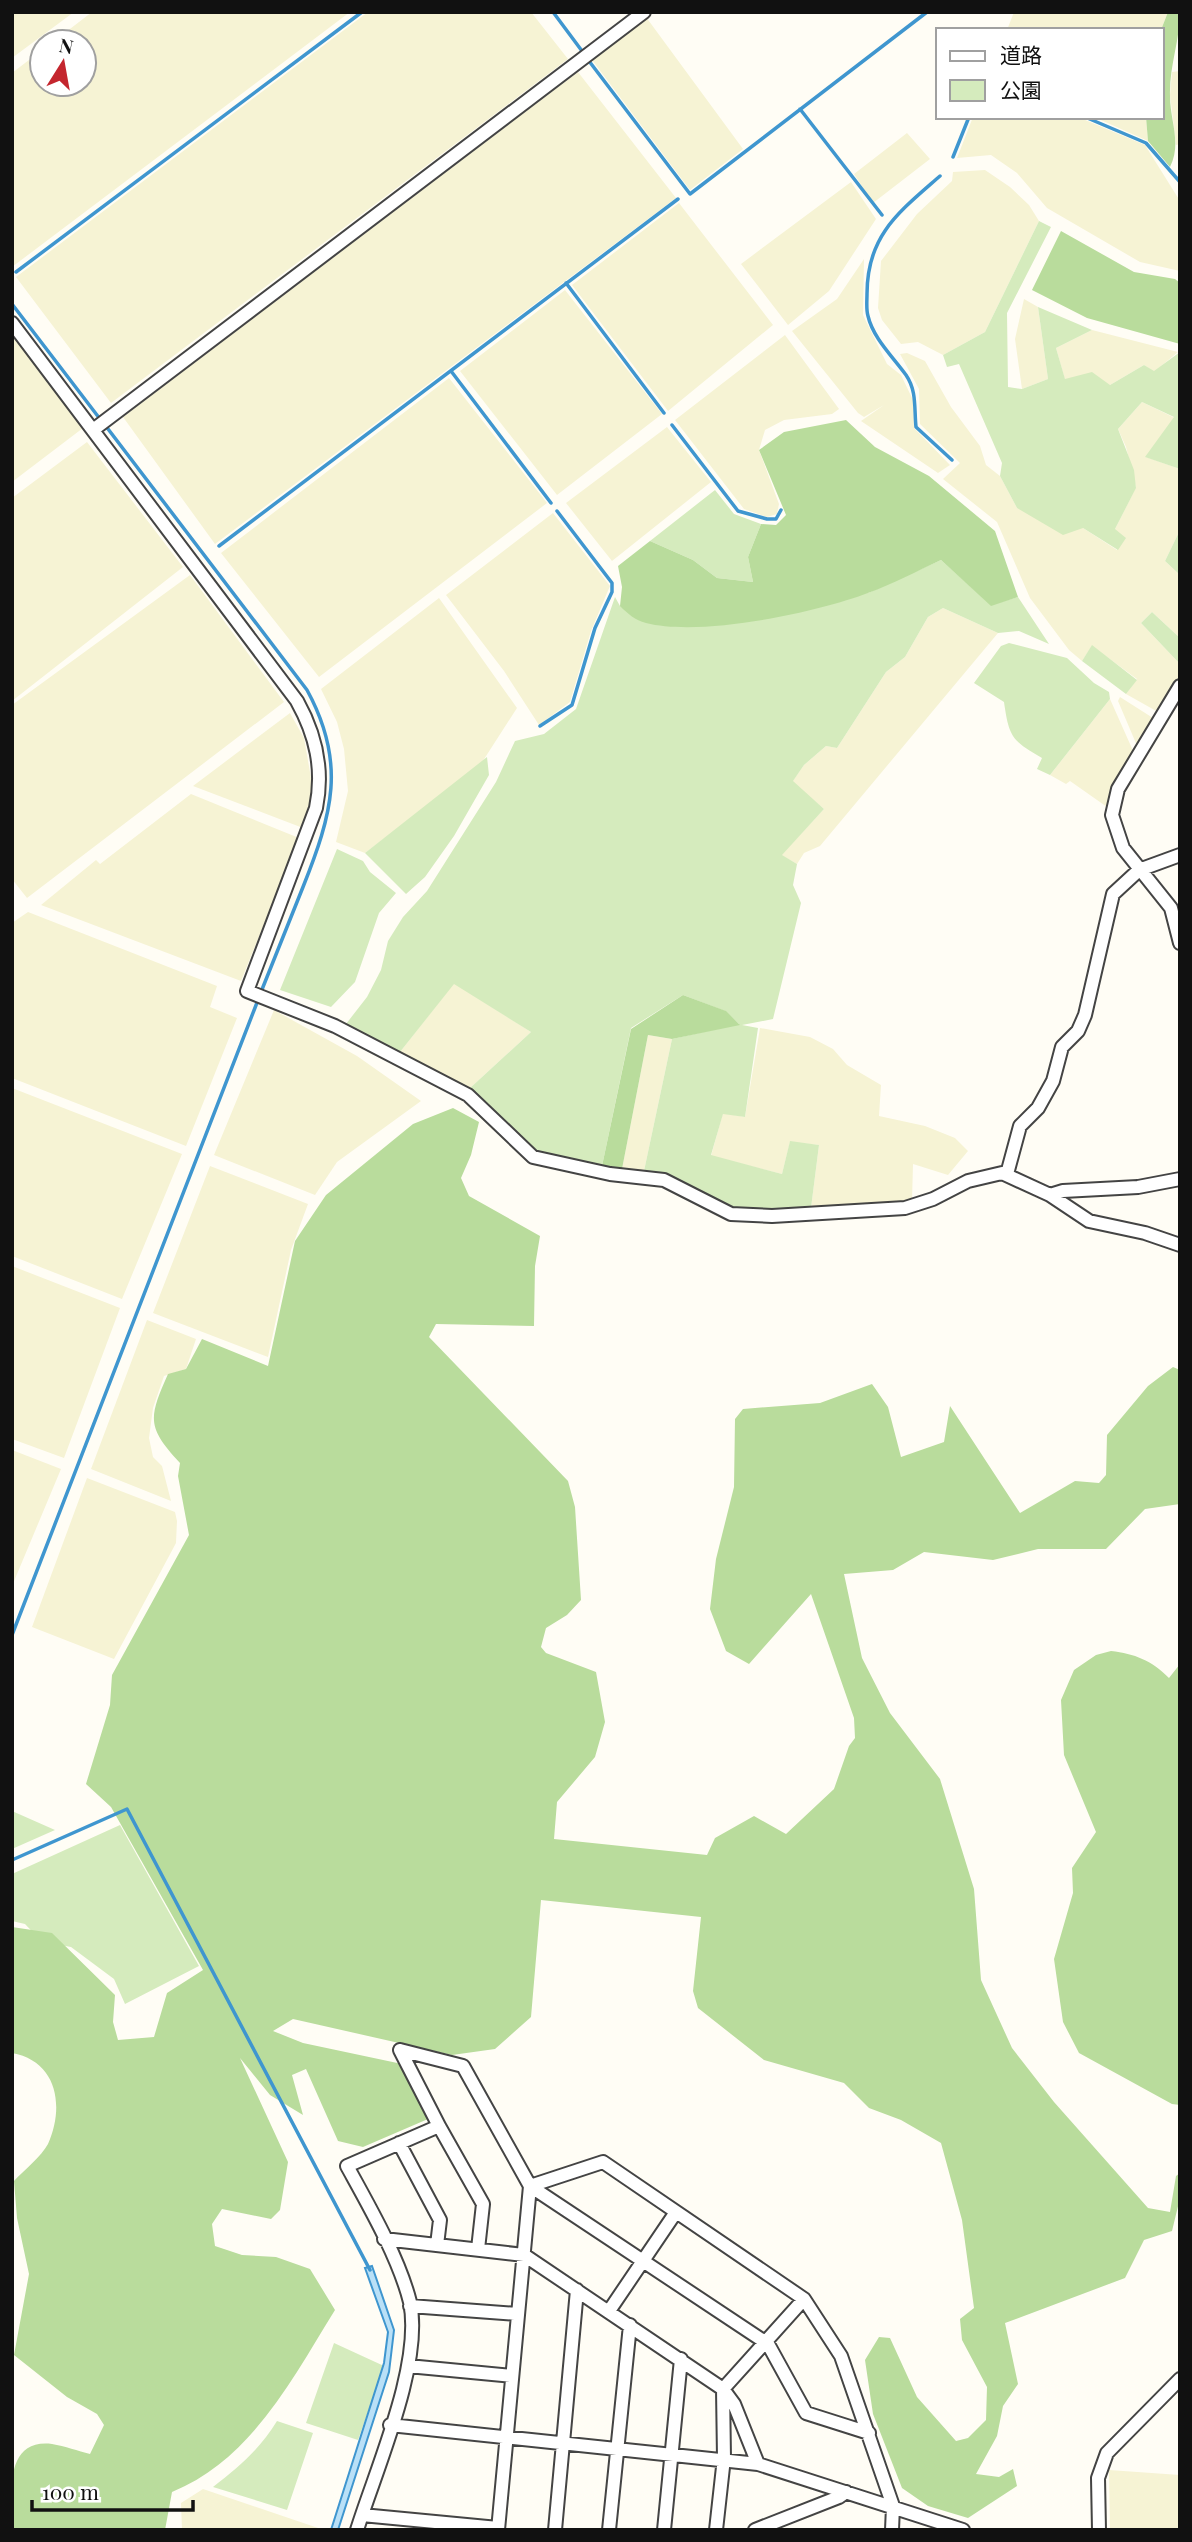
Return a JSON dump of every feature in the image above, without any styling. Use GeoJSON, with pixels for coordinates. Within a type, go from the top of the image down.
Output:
{"type":"FeatureCollection","features":[{"type":"Feature","properties":{"kind":"street"},"geometry":{"type":"LineString","coordinates":[[95,428],[644,12]]}},
{"type":"Feature","properties":{"kind":"street"},"geometry":{"type":"LineString","coordinates":[[12,323],[95,428],[297,701],[312,729],[321,779],[316,808],[247,991],[335,1026],[468,1095],[533,1157],[610,1174],[664,1180],[731,1214],[797,1216],[905,1208],[933,1199],[968,1181],[996,1173],[1007,1174],[1050,1195],[1089,1221],[1145,1233],[1180,1245]]}},
{"type":"Feature","properties":{"kind":"street"},"geometry":{"type":"LineString","coordinates":[[1180,686],[1114,802],[1113,826],[1139,870],[1171,908],[1180,943]]}},
{"type":"Feature","properties":{"kind":"street"},"geometry":{"type":"LineString","coordinates":[[1007,1174],[1020,1126],[1038,1108],[1053,1081],[1062,1047],[1077,1031],[1085,1015],[1113,894],[1139,870],[1180,855]]}},
{"type":"Feature","properties":{"kind":"street"},"geometry":{"type":"LineString","coordinates":[[1050,1195],[1063,1191],[1138,1187],[1180,1179]]}},
{"type":"Feature","properties":{"kind":"street"},"geometry":{"type":"LineString","coordinates":[[478,2249],[483,2204],[400,2050],[463,2066],[530,2186],[645,2260],[764,2342],[806,2413],[869,2434]]}},
{"type":"Feature","properties":{"kind":"street"},"geometry":{"type":"LineString","coordinates":[[357,2530],[408,2366],[412,2325],[410,2306],[384,2239],[347,2166],[439,2126]]}},
{"type":"Feature","properties":{"kind":"street"},"geometry":{"type":"LineString","coordinates":[[400,2143],[440,2220],[437,2245]]}},
{"type":"Feature","properties":{"kind":"street"},"geometry":{"type":"LineString","coordinates":[[530,2186],[603,2162],[804,2299],[841,2356],[893,2506],[892,2530]]}},
{"type":"Feature","properties":{"kind":"street"},"geometry":{"type":"LineString","coordinates":[[362,2515],[498,2529],[530,2186]]}},
{"type":"Feature","properties":{"kind":"street"},"geometry":{"type":"LineString","coordinates":[[609,2311],[676,2213]]}},
{"type":"Feature","properties":{"kind":"street"},"geometry":{"type":"LineString","coordinates":[[384,2239],[524,2255],[723,2389],[734,2404],[758,2464]]}},
{"type":"Feature","properties":{"kind":"street"},"geometry":{"type":"LineString","coordinates":[[555,2530],[577,2290]]}},
{"type":"Feature","properties":{"kind":"street"},"geometry":{"type":"LineString","coordinates":[[716,2530],[724,2458],[723,2389],[804,2299]]}},
{"type":"Feature","properties":{"kind":"street"},"geometry":{"type":"LineString","coordinates":[[410,2306],[518,2314]]}},
{"type":"Feature","properties":{"kind":"street"},"geometry":{"type":"LineString","coordinates":[[609,2530],[630,2325]]}},
{"type":"Feature","properties":{"kind":"street"},"geometry":{"type":"LineString","coordinates":[[664,2530],[681,2359]]}},
{"type":"Feature","properties":{"kind":"street"},"geometry":{"type":"LineString","coordinates":[[408,2366],[512,2376]]}},
{"type":"Feature","properties":{"kind":"street"},"geometry":{"type":"LineString","coordinates":[[1099,2530],[1098,2478],[1107,2454],[1180,2379]]}},
{"type":"Feature","properties":{"kind":"street"},"geometry":{"type":"LineString","coordinates":[[390,2425],[724,2458],[758,2464],[963,2530]]}},
{"type":"Feature","properties":{"kind":"street"},"geometry":{"type":"LineString","coordinates":[[755,2530],[839,2497],[845,2492]]}},
{"type":"Feature","properties":{"kind":"shaded area"},"geometry":{"type":"Polygon","coordinates":[[[12,12],[74,12],[52,28],[28,28],[28,46],[12,58],[12,12]]]}},
{"type":"Feature","properties":{"kind":"shaded area"},"geometry":{"type":"Polygon","coordinates":[[[92,12],[350,12],[12,267],[12,73],[28,61],[28,98],[98,98],[98,28],[71,28],[92,12]]]}},
{"type":"Feature","properties":{"kind":"shaded area"},"geometry":{"type":"Polygon","coordinates":[[[368,12],[531,12],[568,59],[111,403],[16,277],[368,12]]]}},
{"type":"Feature","properties":{"kind":"shaded area"},"geometry":{"type":"Polygon","coordinates":[[[1014,12],[1168,12],[1162,28],[1008,28],[1014,12]]]}},
{"type":"Feature","properties":{"kind":"shaded area"},"geometry":{"type":"Polygon","coordinates":[[[646,17],[743,149],[690,190],[592,60],[646,17]]]}},
{"type":"Feature","properties":{"kind":"shaded area"},"geometry":{"type":"Polygon","coordinates":[[[1180,71],[1180,144],[1176,145],[1170,95],[1172,72],[1180,71]]]}},
{"type":"Feature","properties":{"kind":"shaded area"},"geometry":{"type":"Polygon","coordinates":[[[578,72],[676,198],[215,544],[123,417],[578,72]]]}},
{"type":"Feature","properties":{"kind":"shaded area"},"geometry":{"type":"Polygon","coordinates":[[[972,119],[1083,119],[1145,145],[1180,201],[1180,271],[1140,262],[1047,208],[1017,173],[991,155],[957,158],[972,119]]]}},
{"type":"Feature","properties":{"kind":"shaded area"},"geometry":{"type":"Polygon","coordinates":[[[1098,119],[1146,119],[1148,141],[1098,119]]]}},
{"type":"Feature","properties":{"kind":"shaded area"},"geometry":{"type":"Polygon","coordinates":[[[907,133],[930,159],[873,203],[854,174],[907,133]]]}},
{"type":"Feature","properties":{"kind":"shaded area"},"geometry":{"type":"Polygon","coordinates":[[[985,170],[1010,187],[1029,205],[1039,221],[985,332],[943,355],[918,342],[901,344],[882,320],[878,308],[881,261],[917,214],[952,181],[953,172],[985,170]]]}},
{"type":"Feature","properties":{"kind":"shaded area"},"geometry":{"type":"Polygon","coordinates":[[[851,182],[876,219],[829,291],[788,325],[741,264],[851,182]]]}},
{"type":"Feature","properties":{"kind":"shaded area"},"geometry":{"type":"Polygon","coordinates":[[[679,203],[773,325],[668,411],[572,285],[679,203]]]}},
{"type":"Feature","properties":{"kind":"shaded area"},"geometry":{"type":"Polygon","coordinates":[[[864,259],[863,315],[887,364],[901,375],[913,400],[914,428],[950,465],[938,473],[861,421],[884,405],[864,417],[858,413],[792,331],[837,299],[864,259]]]}},
{"type":"Feature","properties":{"kind":"shaded area"},"geometry":{"type":"Polygon","coordinates":[[[565,290],[662,414],[557,495],[460,371],[565,290]]]}},
{"type":"Feature","properties":{"kind":"shaded area"},"geometry":{"type":"Polygon","coordinates":[[[1024,299],[1038,307],[1048,379],[1022,389],[1015,339],[1024,299]]]}},
{"type":"Feature","properties":{"kind":"shaded area"},"geometry":{"type":"Polygon","coordinates":[[[1092,330],[1178,352],[1154,372],[1144,365],[1110,385],[1065,380],[1056,348],[1092,330]]]}},
{"type":"Feature","properties":{"kind":"shaded area"},"geometry":{"type":"Polygon","coordinates":[[[12,335],[83,428],[12,482],[12,335]]]}},
{"type":"Feature","properties":{"kind":"shaded area"},"geometry":{"type":"Polygon","coordinates":[[[785,335],[839,409],[832,414],[784,420],[765,430],[759,450],[779,504],[777,514],[767,517],[744,509],[675,420],[785,335]]]}},
{"type":"Feature","properties":{"kind":"shaded area"},"geometry":{"type":"Polygon","coordinates":[[[907,353],[925,361],[951,407],[980,446],[986,465],[1000,476],[1017,508],[1083,528],[1117,550],[1115,529],[1136,487],[1126,447],[1118,429],[1142,402],[1175,418],[1146,457],[1180,469],[1180,530],[1165,561],[1180,575],[1180,638],[1152,612],[1141,623],[1180,664],[1180,678],[1158,712],[1126,694],[1137,679],[1092,646],[1082,661],[1069,650],[1030,598],[997,522],[943,479],[960,463],[920,424],[919,389],[900,354],[907,353]]]}},
{"type":"Feature","properties":{"kind":"shaded area"},"geometry":{"type":"Polygon","coordinates":[[[449,378],[547,503],[319,677],[221,553],[449,378]]]}},
{"type":"Feature","properties":{"kind":"shaded area"},"geometry":{"type":"Polygon","coordinates":[[[667,427],[711,482],[612,561],[566,503],[667,427]]]}},
{"type":"Feature","properties":{"kind":"shaded area"},"geometry":{"type":"Polygon","coordinates":[[[87,442],[183,567],[12,701],[12,498],[87,442]]]}},
{"type":"Feature","properties":{"kind":"shaded area"},"geometry":{"type":"Polygon","coordinates":[[[553,513],[610,586],[591,631],[570,702],[539,725],[504,671],[446,595],[553,513]]]}},
{"type":"Feature","properties":{"kind":"shaded area"},"geometry":{"type":"Polygon","coordinates":[[[190,575],[284,702],[27,898],[12,879],[12,705],[190,575]]]}},
{"type":"Feature","properties":{"kind":"shaded area"},"geometry":{"type":"Polygon","coordinates":[[[439,598],[517,708],[479,767],[365,853],[336,842],[348,791],[344,749],[337,722],[321,689],[439,598]]]}},
{"type":"Feature","properties":{"kind":"shaded area"},"geometry":{"type":"Polygon","coordinates":[[[943,608],[998,633],[820,846],[804,853],[797,864],[781,855],[824,809],[792,782],[804,765],[826,746],[837,748],[886,672],[905,657],[928,617],[943,608]]]}},
{"type":"Feature","properties":{"kind":"shaded area"},"geometry":{"type":"Polygon","coordinates":[[[1120,697],[1153,718],[1138,748],[1118,701],[1120,697]]]}},
{"type":"Feature","properties":{"kind":"shaded area"},"geometry":{"type":"Polygon","coordinates":[[[1110,699],[1134,753],[1113,790],[1107,807],[1070,781],[1066,784],[1050,775],[1110,699]]]}},
{"type":"Feature","properties":{"kind":"shaded area"},"geometry":{"type":"Polygon","coordinates":[[[290,713],[304,738],[314,795],[303,828],[193,786],[290,713]]]}},
{"type":"Feature","properties":{"kind":"shaded area"},"geometry":{"type":"Polygon","coordinates":[[[191,794],[299,838],[241,981],[41,905],[96,860],[100,864],[191,794]]]}},
{"type":"Feature","properties":{"kind":"shaded area"},"geometry":{"type":"Polygon","coordinates":[[[28,912],[217,986],[210,1007],[237,1018],[186,1146],[12,1078],[12,923],[28,912]]]}},
{"type":"Feature","properties":{"kind":"shaded area"},"geometry":{"type":"Polygon","coordinates":[[[454,983],[531,1032],[469,1089],[400,1052],[454,983]]]}},
{"type":"Feature","properties":{"kind":"shaded area"},"geometry":{"type":"Polygon","coordinates":[[[274,1010],[357,1056],[421,1101],[337,1162],[315,1195],[214,1155],[274,1010]]]}},
{"type":"Feature","properties":{"kind":"shaded area"},"geometry":{"type":"Polygon","coordinates":[[[760,1028],[810,1037],[833,1049],[847,1065],[881,1085],[879,1116],[925,1126],[955,1138],[968,1151],[948,1175],[913,1164],[912,1201],[842,1209],[811,1208],[819,1145],[790,1142],[782,1174],[711,1156],[723,1113],[745,1117],[760,1028]]]}},
{"type":"Feature","properties":{"kind":"shaded area"},"geometry":{"type":"Polygon","coordinates":[[[648,1035],[672,1039],[644,1171],[622,1169],[648,1035]]]}},
{"type":"Feature","properties":{"kind":"shaded area"},"geometry":{"type":"Polygon","coordinates":[[[12,1088],[182,1154],[122,1299],[12,1256],[12,1088]]]}},
{"type":"Feature","properties":{"kind":"shaded area"},"geometry":{"type":"Polygon","coordinates":[[[210,1166],[308,1204],[291,1250],[268,1357],[153,1313],[210,1166]]]}},
{"type":"Feature","properties":{"kind":"shaded area"},"geometry":{"type":"Polygon","coordinates":[[[12,1266],[120,1308],[64,1458],[12,1439],[12,1266]]]}},
{"type":"Feature","properties":{"kind":"shaded area"},"geometry":{"type":"Polygon","coordinates":[[[147,1320],[196,1339],[186,1369],[164,1376],[153,1408],[149,1438],[153,1457],[162,1466],[171,1501],[91,1469],[147,1320]]]}},
{"type":"Feature","properties":{"kind":"shaded area"},"geometry":{"type":"Polygon","coordinates":[[[12,1450],[61,1469],[12,1586],[12,1450]]]}},
{"type":"Feature","properties":{"kind":"shaded area"},"geometry":{"type":"Polygon","coordinates":[[[87,1478],[175,1512],[177,1521],[176,1543],[114,1659],[32,1627],[87,1478]]]}},
{"type":"Feature","properties":{"kind":"shaded area"},"geometry":{"type":"Polygon","coordinates":[[[1109,2470],[1180,2475],[1180,2530],[1110,2530],[1109,2470]]]}},
{"type":"Feature","properties":{"kind":"shaded area"},"geometry":{"type":"Polygon","coordinates":[[[203,2489],[324,2530],[182,2530],[181,2503],[203,2489]]]}},
{"type":"Feature","properties":{"kind":"green space"},"geometry":{"type":"Polygon","coordinates":[[[1168,12],[1180,12],[1170,85],[1175,149],[1170,167],[1148,141],[1146,119],[1164,119],[1164,28],[1162,28],[1168,12]]]}},
{"type":"Feature","properties":{"kind":"green space"},"geometry":{"type":"Polygon","coordinates":[[[1039,221],[1051,227],[1007,313],[1008,387],[1022,389],[1048,379],[1038,307],[1092,330],[1056,348],[1065,379],[1092,372],[1110,385],[1144,365],[1154,371],[1180,352],[1180,469],[1145,457],[1174,417],[1142,402],[1118,429],[1134,470],[1136,488],[1115,529],[1126,538],[1118,550],[1083,528],[1063,535],[1017,508],[1000,476],[1002,463],[959,364],[947,367],[943,355],[985,332],[1039,221]]]}},
{"type":"Feature","properties":{"kind":"green space"},"geometry":{"type":"Polygon","coordinates":[[[1061,231],[1134,272],[1175,279],[1180,283],[1180,344],[1087,318],[1032,290],[1061,231]]]}},
{"type":"Feature","properties":{"kind":"green space"},"geometry":{"type":"Polygon","coordinates":[[[846,420],[875,447],[929,476],[995,531],[1018,597],[991,606],[941,560],[887,586],[846,601],[758,621],[669,627],[642,622],[620,606],[622,587],[618,566],[650,541],[693,560],[717,578],[753,582],[748,557],[761,524],[776,525],[786,515],[759,450],[784,432],[846,420]]]}},
{"type":"Feature","properties":{"kind":"green space"},"geometry":{"type":"Polygon","coordinates":[[[715,490],[734,514],[761,524],[748,557],[753,582],[717,578],[693,560],[650,541],[715,490]]]}},
{"type":"Feature","properties":{"kind":"green space"},"geometry":{"type":"Polygon","coordinates":[[[1180,530],[1180,575],[1165,561],[1180,530]]]}},
{"type":"Feature","properties":{"kind":"green space"},"geometry":{"type":"Polygon","coordinates":[[[941,560],[991,605],[1018,597],[1049,644],[1019,631],[998,633],[943,608],[928,617],[905,657],[886,672],[837,748],[826,746],[804,765],[793,781],[824,809],[782,855],[797,864],[793,885],[801,903],[773,1019],[742,1025],[758,1028],[745,1117],[723,1114],[711,1155],[782,1174],[790,1141],[819,1145],[811,1208],[755,1211],[733,1209],[665,1177],[644,1171],[672,1039],[739,1024],[725,1011],[683,995],[631,1028],[602,1166],[538,1153],[469,1089],[531,1032],[454,984],[400,1052],[346,1024],[367,997],[381,970],[388,941],[403,917],[427,891],[496,782],[515,741],[544,734],[576,709],[615,597],[620,606],[868,593],[941,560]]]}},
{"type":"Feature","properties":{"kind":"green space"},"geometry":{"type":"Polygon","coordinates":[[[1152,612],[1180,638],[1180,664],[1141,623],[1152,612]]]}},
{"type":"Feature","properties":{"kind":"green space"},"geometry":{"type":"Polygon","coordinates":[[[1009,643],[1067,658],[1094,683],[1109,692],[1110,699],[1050,775],[1037,769],[1042,758],[1018,742],[1010,731],[1004,702],[974,683],[1001,646],[1009,643]]]}},
{"type":"Feature","properties":{"kind":"green space"},"geometry":{"type":"Polygon","coordinates":[[[1092,645],[1137,680],[1126,694],[1082,661],[1092,645]]]}},
{"type":"Feature","properties":{"kind":"green space"},"geometry":{"type":"Polygon","coordinates":[[[487,757],[489,775],[454,836],[425,877],[406,894],[365,853],[487,757]]]}},
{"type":"Feature","properties":{"kind":"green space"},"geometry":{"type":"Polygon","coordinates":[[[337,849],[363,861],[370,872],[396,893],[379,913],[355,982],[331,1007],[280,990],[337,849]]]}},
{"type":"Feature","properties":{"kind":"green space"},"geometry":{"type":"Polygon","coordinates":[[[683,995],[726,1011],[740,1025],[672,1039],[648,1035],[622,1169],[602,1166],[631,1029],[683,995]]]}},
{"type":"Feature","properties":{"kind":"green space"},"geometry":{"type":"Polygon","coordinates":[[[453,1108],[479,1122],[471,1155],[461,1178],[469,1196],[540,1236],[535,1266],[534,1326],[436,1324],[429,1337],[568,1481],[575,1507],[581,1600],[567,1615],[546,1628],[541,1647],[546,1653],[596,1672],[605,1722],[595,1757],[557,1802],[554,1839],[707,1855],[715,1838],[754,1816],[786,1834],[834,1789],[849,1746],[855,1738],[854,1718],[811,1594],[749,1664],[726,1651],[710,1609],[716,1559],[734,1487],[735,1419],[743,1409],[820,1403],[872,1384],[888,1407],[901,1457],[944,1442],[950,1406],[1020,1513],[1075,1481],[1099,1483],[1106,1475],[1107,1435],[1148,1386],[1173,1367],[1180,1370],[1180,1504],[1145,1509],[1106,1549],[1038,1549],[993,1560],[924,1552],[893,1570],[844,1574],[862,1658],[890,1713],[940,1779],[974,1889],[981,1980],[1012,2048],[1054,2102],[1148,2208],[1170,2212],[1176,2176],[1180,2173],[1180,2198],[1172,2231],[1144,2240],[1125,2278],[1005,2323],[1018,2384],[1003,2406],[997,2436],[976,2474],[999,2477],[1013,2469],[1017,2486],[968,2518],[928,2506],[902,2488],[873,2414],[865,2360],[879,2337],[890,2338],[917,2397],[956,2441],[968,2438],[986,2420],[987,2387],[962,2340],[960,2319],[974,2308],[962,2220],[941,2143],[901,2120],[869,2108],[844,2083],[764,2060],[698,2008],[693,1991],[701,1917],[541,1900],[531,2017],[495,2049],[452,2055],[293,2019],[273,2031],[303,2043],[402,2064],[428,2119],[363,2147],[338,2141],[306,2069],[292,2075],[303,2115],[270,2095],[240,2058],[288,2162],[280,2210],[271,2219],[222,2209],[212,2224],[215,2246],[242,2255],[276,2257],[310,2269],[335,2310],[286,2389],[247,2438],[200,2478],[172,2492],[165,2530],[12,2530],[11,2488],[17,2460],[25,2451],[36,2445],[52,2444],[90,2454],[104,2425],[97,2414],[67,2397],[14,2355],[29,2274],[17,2218],[14,2181],[48,2144],[56,2115],[56,2101],[48,2075],[39,2065],[12,2053],[12,1927],[52,1933],[115,1995],[113,2022],[118,2040],[154,2037],[167,1993],[203,1970],[111,1807],[86,1784],[110,1705],[112,1675],[189,1535],[178,1476],[180,1463],[156,1431],[154,1412],[157,1402],[168,1374],[186,1369],[202,1339],[268,1366],[295,1241],[326,1195],[413,1124],[453,1108]]]}},
{"type":"Feature","properties":{"kind":"green space"},"geometry":{"type":"Polygon","coordinates":[[[1111,1651],[1142,1659],[1169,1678],[1180,1664],[1180,2105],[1172,2104],[1079,2053],[1063,2022],[1054,1959],[1073,1893],[1072,1868],[1096,1832],[1064,1755],[1061,1700],[1074,1670],[1096,1655],[1111,1651]]]}},
{"type":"Feature","properties":{"kind":"green space"},"geometry":{"type":"Polygon","coordinates":[[[12,1811],[55,1830],[12,1849],[12,1811]]]}},
{"type":"Feature","properties":{"kind":"green space"},"geometry":{"type":"Polygon","coordinates":[[[120,1825],[199,1966],[125,2004],[114,1979],[71,1947],[55,1944],[47,1947],[25,1924],[12,1921],[12,1874],[120,1825]]]}},
{"type":"Feature","properties":{"kind":"green space"},"geometry":{"type":"Polygon","coordinates":[[[334,2343],[384,2366],[358,2440],[306,2423],[334,2343]]]}},
{"type":"Feature","properties":{"kind":"green space"},"geometry":{"type":"Polygon","coordinates":[[[277,2421],[313,2433],[287,2510],[213,2487],[248,2457],[277,2421]]]}},
{"type":"Feature","properties":{"kind":"water"},"geometry":{"type":"Polygon","coordinates":[[[372,2266],[394,2330],[389,2372],[338,2530],[331,2530],[384,2363],[388,2332],[365,2268],[372,2266]]]}},
{"type":"Feature","properties":{"kind":"waterway"},"geometry":{"type":"LineString","coordinates":[[16,272],[362,12]]}},
{"type":"Feature","properties":{"kind":"waterway"},"geometry":{"type":"LineString","coordinates":[[553,12],[582,51]]}},
{"type":"Feature","properties":{"kind":"waterway"},"geometry":{"type":"LineString","coordinates":[[589,61],[690,194],[927,12]]}},
{"type":"Feature","properties":{"kind":"waterway"},"geometry":{"type":"LineString","coordinates":[[800,109],[882,215]]}},
{"type":"Feature","properties":{"kind":"waterway"},"geometry":{"type":"LineString","coordinates":[[953,157],[968,119]]}},
{"type":"Feature","properties":{"kind":"waterway"},"geometry":{"type":"LineString","coordinates":[[1090,119],[1146,143],[1180,182]]}},
{"type":"Feature","properties":{"kind":"waterway"},"geometry":{"type":"LineString","coordinates":[[940,176],[911,201],[879,240],[868,273],[867,314],[874,332],[910,381],[916,427],[952,460]]}},
{"type":"Feature","properties":{"kind":"waterway"},"geometry":{"type":"LineString","coordinates":[[219,546],[678,199]]}},
{"type":"Feature","properties":{"kind":"waterway"},"geometry":{"type":"LineString","coordinates":[[566,283],[664,413]]}},
{"type":"Feature","properties":{"kind":"waterway"},"geometry":{"type":"LineString","coordinates":[[12,304],[100,419]]}},
{"type":"Feature","properties":{"kind":"waterway"},"geometry":{"type":"LineString","coordinates":[[451,371],[551,503]]}},
{"type":"Feature","properties":{"kind":"waterway"},"geometry":{"type":"LineString","coordinates":[[105,425],[307,690],[320,716],[327,741],[331,765],[328,812],[313,861],[261,992]]}},
{"type":"Feature","properties":{"kind":"waterway"},"geometry":{"type":"LineString","coordinates":[[672,425],[738,511],[776,519],[781,510]]}},
{"type":"Feature","properties":{"kind":"waterway"},"geometry":{"type":"LineString","coordinates":[[540,726],[572,705],[595,628],[612,592],[612,583],[557,511]]}},
{"type":"Feature","properties":{"kind":"waterway"},"geometry":{"type":"LineString","coordinates":[[12,1635],[258,1000]]}},
{"type":"Feature","properties":{"kind":"waterway"},"geometry":{"type":"LineString","coordinates":[[12,1860],[127,1809],[370,2270]]}}]}
